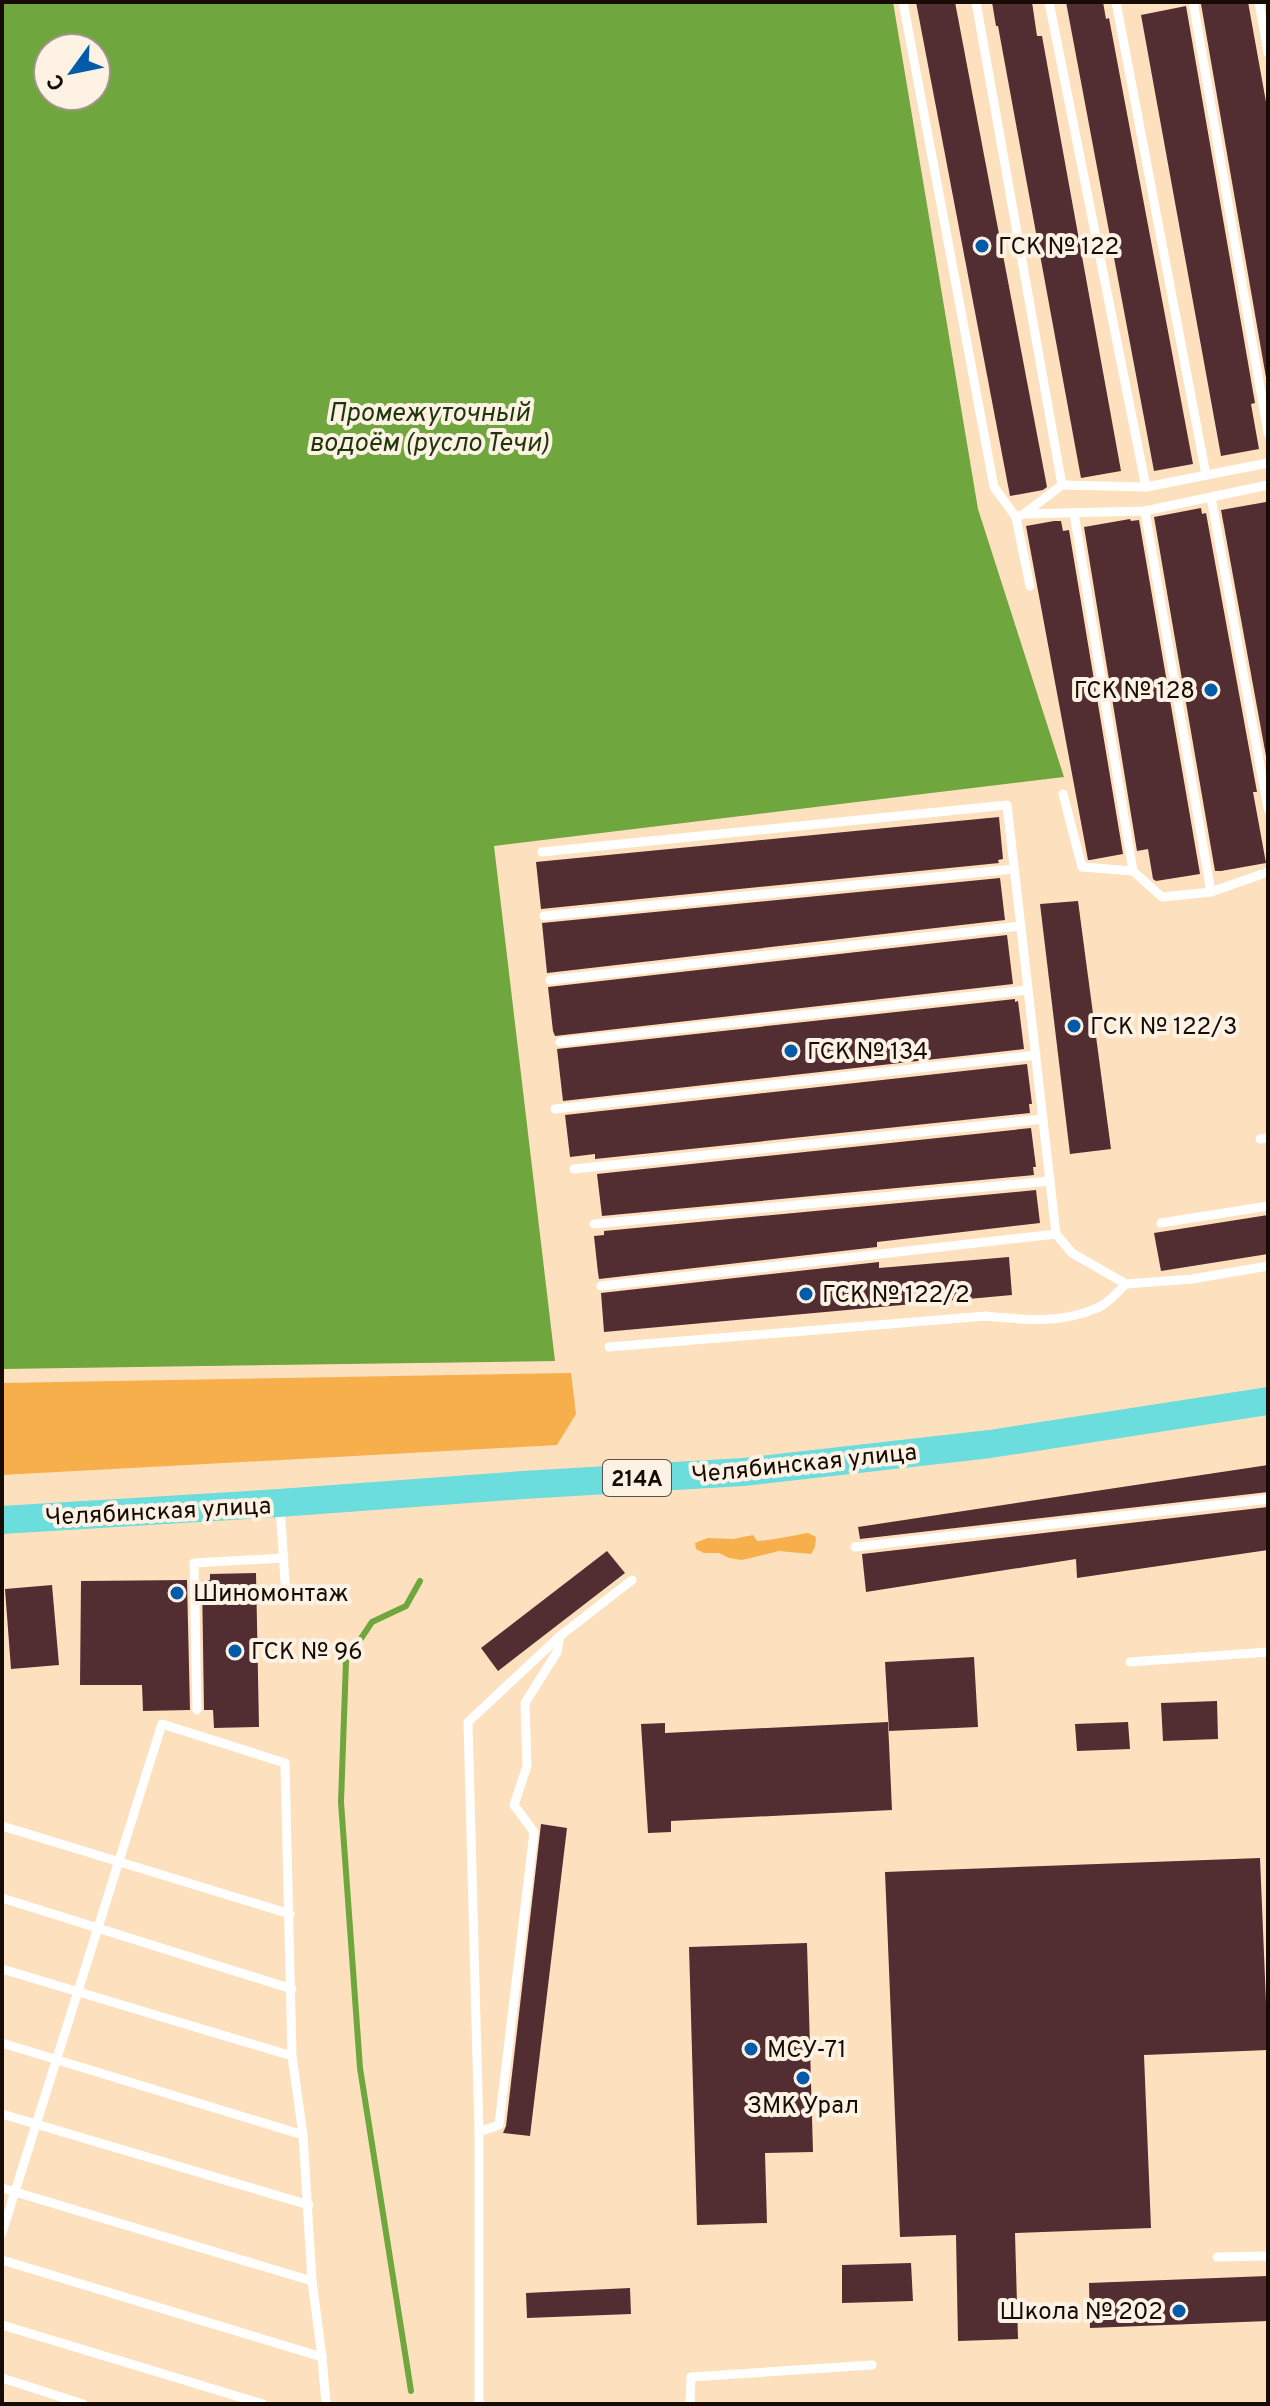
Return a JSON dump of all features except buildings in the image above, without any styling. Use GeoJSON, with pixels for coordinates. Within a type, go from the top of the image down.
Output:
{"type":"FeatureCollection","features":[{"type":"Feature","properties":{"kind":"main road","name":"Челябинская улица"},"geometry":{"type":"LineString","coordinates":[[2,1520],[743,1472],[990,1444],[1268,1401]]}},
{"type":"Feature","properties":{"kind":"lane"},"geometry":{"type":"LineString","coordinates":[[903,2],[994,487],[1020,515],[1030,586]]}},
{"type":"Feature","properties":{"kind":"lane"},"geometry":{"type":"LineString","coordinates":[[976,2],[1062,485]]}},
{"type":"Feature","properties":{"kind":"lane"},"geometry":{"type":"LineString","coordinates":[[1049,2],[1146,487]]}},
{"type":"Feature","properties":{"kind":"lane"},"geometry":{"type":"LineString","coordinates":[[1116,2],[1206,475]]}},
{"type":"Feature","properties":{"kind":"lane"},"geometry":{"type":"LineString","coordinates":[[1193,2],[1268,433]]}},
{"type":"Feature","properties":{"kind":"lane"},"geometry":{"type":"LineString","coordinates":[[1259,2],[1268,53]]}},
{"type":"Feature","properties":{"kind":"lane"},"geometry":{"type":"LineString","coordinates":[[1020,515],[1062,485],[1146,487],[1268,463]]}},
{"type":"Feature","properties":{"kind":"lane"},"geometry":{"type":"LineString","coordinates":[[1020,515],[1145,511],[1268,485]]}},
{"type":"Feature","properties":{"kind":"lane"},"geometry":{"type":"LineString","coordinates":[[1211,497],[1268,809]]}},
{"type":"Feature","properties":{"kind":"lane"},"geometry":{"type":"LineString","coordinates":[[1145,511],[1211,892]]}},
{"type":"Feature","properties":{"kind":"lane"},"geometry":{"type":"LineString","coordinates":[[1074,513],[1133,871]]}},
{"type":"Feature","properties":{"kind":"lane"},"geometry":{"type":"LineString","coordinates":[[1063,794],[1082,867],[1133,871],[1162,897],[1211,892],[1268,872]]}},
{"type":"Feature","properties":{"kind":"lane"},"geometry":{"type":"LineString","coordinates":[[542,852],[1007,805],[1056,1234],[1072,1253],[1126,1284],[1192,1279],[1268,1266]]}},
{"type":"Feature","properties":{"kind":"lane"},"geometry":{"type":"LineString","coordinates":[[544,916],[1014,869]]}},
{"type":"Feature","properties":{"kind":"lane"},"geometry":{"type":"LineString","coordinates":[[550,980],[1021,926]]}},
{"type":"Feature","properties":{"kind":"lane"},"geometry":{"type":"LineString","coordinates":[[560,1042],[1028,990]]}},
{"type":"Feature","properties":{"kind":"lane"},"geometry":{"type":"LineString","coordinates":[[555,1109],[1036,1055]]}},
{"type":"Feature","properties":{"kind":"lane"},"geometry":{"type":"LineString","coordinates":[[574,1169],[1043,1119]]}},
{"type":"Feature","properties":{"kind":"lane"},"geometry":{"type":"LineString","coordinates":[[594,1224],[1050,1181]]}},
{"type":"Feature","properties":{"kind":"lane"},"geometry":{"type":"LineString","coordinates":[[1161,1223],[1268,1206]]}},
{"type":"Feature","properties":{"kind":"lane"},"geometry":{"type":"LineString","coordinates":[[601,1286],[1056,1234]]}},
{"type":"Feature","properties":{"kind":"lane"},"geometry":{"type":"LineString","coordinates":[[609,1347],[986,1316],[1030,1321],[1067,1317],[1100,1308],[1126,1284]]}},
{"type":"Feature","properties":{"kind":"lane"},"geometry":{"type":"LineString","coordinates":[[855,1547],[1268,1499]]}},
{"type":"Feature","properties":{"kind":"lane"},"geometry":{"type":"LineString","coordinates":[[279,1503],[286,1596]]}},
{"type":"Feature","properties":{"kind":"lane"},"geometry":{"type":"LineString","coordinates":[[197,1710],[194,1563],[284,1558]]}},
{"type":"Feature","properties":{"kind":"lane"},"geometry":{"type":"LineString","coordinates":[[479,2404],[479,2132],[468,1722],[560,1636],[632,1580]]}},
{"type":"Feature","properties":{"kind":"lane"},"geometry":{"type":"LineString","coordinates":[[479,2132],[499,2125],[534,1832],[514,1805],[527,1766],[525,1703],[557,1652],[560,1636]]}},
{"type":"Feature","properties":{"kind":"lane"},"geometry":{"type":"LineString","coordinates":[[1130,1662],[1268,1652]]}},
{"type":"Feature","properties":{"kind":"lane"},"geometry":{"type":"LineString","coordinates":[[2,2233],[162,1724],[285,1763],[292,2056],[303,2135],[312,2281],[326,2404]]}},
{"type":"Feature","properties":{"kind":"lane"},"geometry":{"type":"LineString","coordinates":[[2,1826],[290,1914]]}},
{"type":"Feature","properties":{"kind":"lane"},"geometry":{"type":"LineString","coordinates":[[2,1898],[292,1989]]}},
{"type":"Feature","properties":{"kind":"lane"},"geometry":{"type":"LineString","coordinates":[[2,1969],[292,2056]]}},
{"type":"Feature","properties":{"kind":"lane"},"geometry":{"type":"LineString","coordinates":[[2,2043],[303,2135]]}},
{"type":"Feature","properties":{"kind":"lane"},"geometry":{"type":"LineString","coordinates":[[2,2114],[309,2205]]}},
{"type":"Feature","properties":{"kind":"lane"},"geometry":{"type":"LineString","coordinates":[[2,2188],[312,2281]]}},
{"type":"Feature","properties":{"kind":"lane"},"geometry":{"type":"LineString","coordinates":[[1217,2257],[1268,2256]]}},
{"type":"Feature","properties":{"kind":"lane"},"geometry":{"type":"LineString","coordinates":[[2,2260],[322,2357]]}},
{"type":"Feature","properties":{"kind":"lane"},"geometry":{"type":"LineString","coordinates":[[2,2325],[263,2404]]}},
{"type":"Feature","properties":{"kind":"lane"},"geometry":{"type":"LineString","coordinates":[[690,2404],[691,2377],[872,2365]]}},
{"type":"Feature","properties":{"kind":"lane"},"geometry":{"type":"LineString","coordinates":[[2,2378],[83,2404]]}},
{"type":"Feature","properties":{"kind":"shaded area"},"geometry":{"type":"Polygon","coordinates":[[[571,1373],[576,1414],[557,1445],[2,1475],[2,1383],[571,1373]]]}},
{"type":"Feature","properties":{"kind":"shaded area"},"geometry":{"type":"Polygon","coordinates":[[[808,1533],[816,1537],[811,1554],[779,1551],[742,1560],[719,1553],[704,1553],[696,1549],[695,1543],[708,1538],[733,1539],[753,1535],[757,1541],[808,1533]]]}},
{"type":"Feature","properties":{"kind":"water","name":"Промежуточный водоём (русло Течи)"},"geometry":{"type":"Polygon","coordinates":[[[2,2],[893,2],[978,509],[1064,777],[494,846],[555,1361],[2,1369],[2,2]]]}},
{"type":"Feature","properties":{"kind":"waterway"},"geometry":{"type":"LineString","coordinates":[[411,2391],[360,2068],[341,1802],[346,1661],[372,1622],[406,1606],[420,1581]]}},
{"type":"Feature","properties":{"kind":"place","name":"ГСК № 122"},"geometry":{"type":"Point","coordinates":[982,246]}},
{"type":"Feature","properties":{"kind":"place","name":"ГСК № 128"},"geometry":{"type":"Point","coordinates":[1211,690]}},
{"type":"Feature","properties":{"kind":"place","name":"ГСК № 122/3"},"geometry":{"type":"Point","coordinates":[1074,1026]}},
{"type":"Feature","properties":{"kind":"place","name":"ГСК № 134"},"geometry":{"type":"Point","coordinates":[791,1051]}},
{"type":"Feature","properties":{"kind":"place","name":"ГСК № 122/2"},"geometry":{"type":"Point","coordinates":[806,1294]}},
{"type":"Feature","properties":{"kind":"place","name":"Шиномонтаж"},"geometry":{"type":"Point","coordinates":[177,1593]}},
{"type":"Feature","properties":{"kind":"place","name":"ГСК № 96"},"geometry":{"type":"Point","coordinates":[235,1651]}},
{"type":"Feature","properties":{"kind":"place","name":"МСУ-71"},"geometry":{"type":"Point","coordinates":[751,2049]}},
{"type":"Feature","properties":{"kind":"place","name":"ЗМК Урал"},"geometry":{"type":"Point","coordinates":[803,2078]}},
{"type":"Feature","properties":{"kind":"place","name":"Школа № 202"},"geometry":{"type":"Point","coordinates":[1179,2311]}}]}
